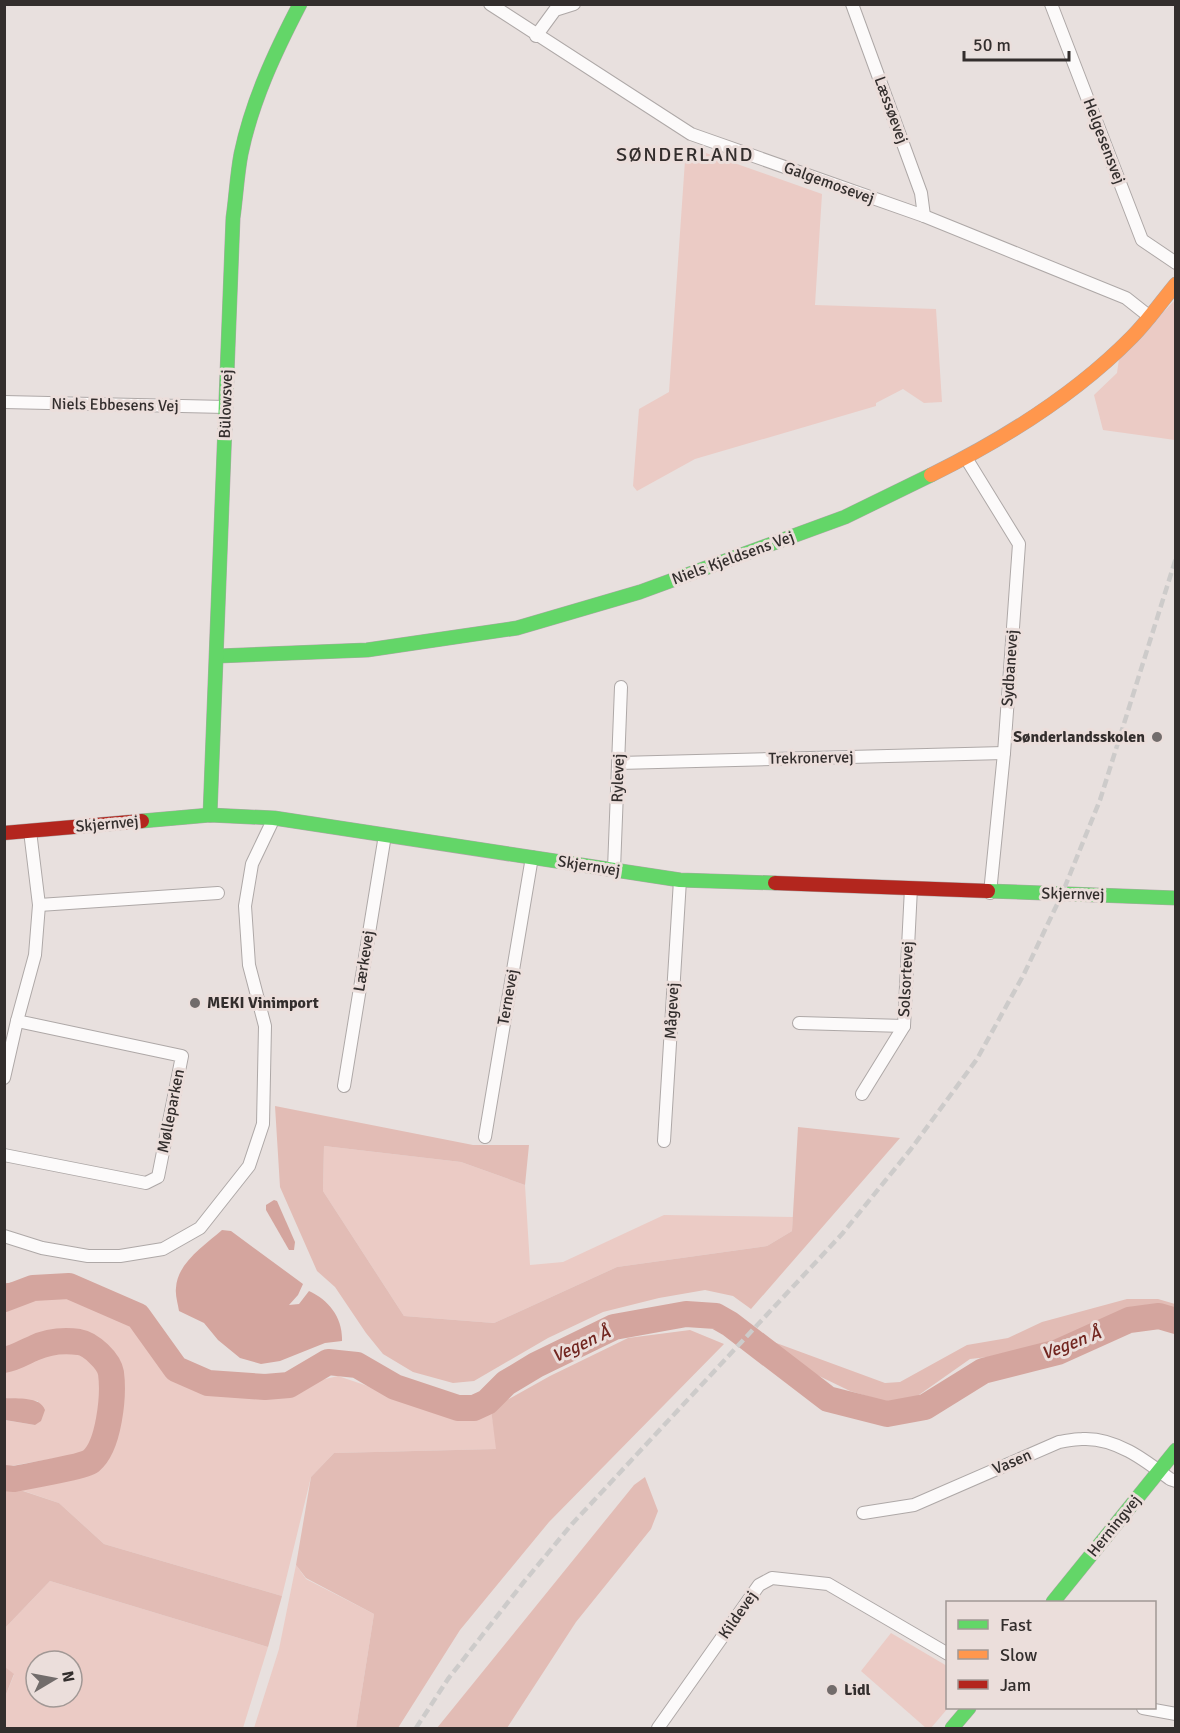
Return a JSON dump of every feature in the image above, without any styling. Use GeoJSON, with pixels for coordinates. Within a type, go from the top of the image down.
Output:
{"type":"FeatureCollection","features":[{"type":"Feature","properties":{"kind":"street","name":"Bülowsvej"},"geometry":{"type":"LineString","coordinates":[[210,815],[218,656],[233,218],[241,154],[255,108],[278,45],[300,4]]}},
{"type":"Feature","properties":{"kind":"street","name":"Galgemosevej"},"geometry":{"type":"LineString","coordinates":[[490,4],[536,36],[691,134],[924,216],[1126,298],[1150,317]]}},
{"type":"Feature","properties":{"kind":"street"},"geometry":{"type":"LineString","coordinates":[[536,36],[555,10],[574,4]]}},
{"type":"Feature","properties":{"kind":"street","name":"Læssøevej"},"geometry":{"type":"LineString","coordinates":[[852,4],[921,193],[924,216]]}},
{"type":"Feature","properties":{"kind":"street","name":"Helgesensvej"},"geometry":{"type":"LineString","coordinates":[[1051,4],[1142,240],[1176,262]]}},
{"type":"Feature","properties":{"kind":"street","name":"Niels Kjeldsens Vej"},"geometry":{"type":"LineString","coordinates":[[218,656],[367,650],[516,628],[640,592],[844,517],[966,458],[1069,393],[1132,337],[1176,284]]}},
{"type":"Feature","properties":{"kind":"street","name":"Niels Ebbesens Vej"},"geometry":{"type":"LineString","coordinates":[[4,402],[226,407]]}},
{"type":"Feature","properties":{"kind":"street","name":"Sydbanevej"},"geometry":{"type":"LineString","coordinates":[[966,458],[1019,544],[1004,753],[990,892]]}},
{"type":"Feature","properties":{"kind":"street","name":"Rylevej"},"geometry":{"type":"LineString","coordinates":[[614,869],[621,687]]}},
{"type":"Feature","properties":{"kind":"street","name":"Trekronervej"},"geometry":{"type":"LineString","coordinates":[[619,763],[1004,753]]}},
{"type":"Feature","properties":{"kind":"street","name":"Skjernvej"},"geometry":{"type":"LineString","coordinates":[[4,833],[210,815],[274,818],[680,880],[1176,898]]}},
{"type":"Feature","properties":{"kind":"street"},"geometry":{"type":"LineString","coordinates":[[4,1236],[42,1248],[88,1256],[120,1257],[163,1249],[200,1228],[249,1166],[263,1124],[265,1026],[249,965],[244,906],[252,864],[274,818]]}},
{"type":"Feature","properties":{"kind":"street"},"geometry":{"type":"LineString","coordinates":[[4,1078],[35,955],[39,905],[30,831]]}},
{"type":"Feature","properties":{"kind":"street","name":"Lærkevej"},"geometry":{"type":"LineString","coordinates":[[344,1086],[385,835]]}},
{"type":"Feature","properties":{"kind":"street","name":"Ternevej"},"geometry":{"type":"LineString","coordinates":[[485,1137],[532,857]]}},
{"type":"Feature","properties":{"kind":"street","name":"Mågevej"},"geometry":{"type":"LineString","coordinates":[[664,1142],[680,880]]}},
{"type":"Feature","properties":{"kind":"street","name":"Solsortevej"},"geometry":{"type":"LineString","coordinates":[[862,1094],[904,1026],[911,888]]}},
{"type":"Feature","properties":{"kind":"street"},"geometry":{"type":"LineString","coordinates":[[39,905],[218,892]]}},
{"type":"Feature","properties":{"kind":"street","name":"Mølleparken"},"geometry":{"type":"LineString","coordinates":[[4,1155],[146,1183],[158,1178],[183,1056],[17,1021]]}},
{"type":"Feature","properties":{"kind":"street"},"geometry":{"type":"LineString","coordinates":[[799,1023],[904,1026]]}},
{"type":"Feature","properties":{"kind":"street","name":"Vasen"},"geometry":{"type":"LineString","coordinates":[[863,1514],[914,1504],[1059,1442],[1083,1439],[1105,1442],[1126,1449],[1170,1479],[1176,1480]]}},
{"type":"Feature","properties":{"kind":"street","name":"Herningvej"},"geometry":{"type":"LineString","coordinates":[[1054,1601],[1176,1450]]}},
{"type":"Feature","properties":{"kind":"street","name":"Kildevej"},"geometry":{"type":"LineString","coordinates":[[658,1728],[759,1585],[772,1578],[828,1584],[946,1653]]}},
{"type":"Feature","properties":{"kind":"street"},"geometry":{"type":"LineString","coordinates":[[952,1728],[967,1709]]}},
{"type":"Feature","properties":{"kind":"street"},"geometry":{"type":"LineString","coordinates":[[1152,1709],[1176,1714]]}},
{"type":"Feature","properties":{"kind":"shaded area"},"geometry":{"type":"Polygon","coordinates":[[[686,146],[822,194],[815,305],[936,309],[942,402],[924,403],[903,389],[876,403],[876,406],[695,459],[637,491],[633,486],[639,409],[669,392],[686,146]]]}},
{"type":"Feature","properties":{"kind":"shaded area"},"geometry":{"type":"Polygon","coordinates":[[[1175,300],[1175,440],[1103,430],[1094,395],[1117,373],[1119,359],[1175,300]]]}},
{"type":"Feature","properties":{"kind":"shaded area"},"geometry":{"type":"Polygon","coordinates":[[[275,1106],[473,1145],[529,1145],[525,1185],[461,1162],[324,1146],[323,1191],[404,1316],[494,1323],[617,1267],[767,1246],[792,1231],[798,1127],[900,1138],[751,1309],[733,1296],[705,1290],[659,1298],[603,1312],[548,1338],[474,1381],[453,1383],[413,1372],[383,1354],[335,1287],[317,1271],[280,1187],[275,1106]]]}},
{"type":"Feature","properties":{"kind":"shaded area"},"geometry":{"type":"Polygon","coordinates":[[[324,1146],[461,1162],[525,1185],[530,1265],[563,1262],[664,1215],[793,1217],[792,1231],[767,1246],[617,1267],[494,1323],[404,1316],[323,1191],[324,1146]]]}},
{"type":"Feature","properties":{"kind":"shaded area"},"geometry":{"type":"Polygon","coordinates":[[[274,1200],[277,1201],[295,1242],[294,1250],[289,1250],[266,1210],[266,1205],[274,1200]]]}},
{"type":"Feature","properties":{"kind":"shaded area"},"geometry":{"type":"Polygon","coordinates":[[[222,1230],[231,1231],[303,1284],[298,1295],[289,1305],[299,1304],[309,1291],[323,1299],[337,1317],[342,1341],[325,1343],[280,1361],[261,1364],[240,1358],[218,1340],[204,1323],[179,1311],[176,1291],[181,1270],[193,1255],[222,1230]]]}},
{"type":"Feature","properties":{"kind":"shaded area"},"geometry":{"type":"Polygon","coordinates":[[[68,1294],[130,1320],[167,1374],[181,1384],[283,1398],[317,1381],[338,1376],[460,1417],[472,1417],[491,1409],[497,1449],[334,1453],[311,1477],[282,1596],[104,1544],[59,1503],[9,1486],[78,1475],[97,1467],[105,1458],[120,1393],[115,1367],[94,1342],[73,1332],[53,1334],[5,1349],[4,1308],[28,1297],[68,1294]]]}},
{"type":"Feature","properties":{"kind":"shaded area"},"geometry":{"type":"Polygon","coordinates":[[[1127,1299],[1158,1299],[1175,1304],[1175,1312],[1158,1307],[1124,1311],[1050,1348],[970,1359],[916,1397],[905,1402],[884,1401],[850,1391],[817,1375],[760,1337],[885,1383],[900,1382],[967,1345],[1008,1338],[1042,1322],[1127,1299]]]}},
{"type":"Feature","properties":{"kind":"shaded area"},"geometry":{"type":"Polygon","coordinates":[[[690,1330],[724,1344],[549,1522],[460,1630],[398,1728],[356,1728],[374,1614],[306,1578],[296,1565],[311,1477],[334,1453],[496,1449],[491,1409],[550,1376],[628,1338],[690,1330]]]}},
{"type":"Feature","properties":{"kind":"shaded area"},"geometry":{"type":"Polygon","coordinates":[[[67,1345],[79,1347],[100,1364],[101,1410],[90,1444],[84,1453],[5,1467],[4,1420],[35,1425],[38,1401],[5,1398],[5,1368],[12,1369],[23,1360],[43,1351],[67,1345]]]}},
{"type":"Feature","properties":{"kind":"shaded area"},"geometry":{"type":"Polygon","coordinates":[[[5,1398],[38,1402],[45,1410],[41,1421],[35,1425],[5,1420],[5,1398]]]}},
{"type":"Feature","properties":{"kind":"shaded area"},"geometry":{"type":"Polygon","coordinates":[[[645,1477],[658,1511],[651,1529],[576,1622],[507,1728],[437,1728],[634,1485],[645,1477]]]}},
{"type":"Feature","properties":{"kind":"shaded area"},"geometry":{"type":"Polygon","coordinates":[[[5,1485],[59,1503],[104,1544],[282,1596],[268,1647],[50,1581],[5,1628],[5,1485]]]}},
{"type":"Feature","properties":{"kind":"shaded area"},"geometry":{"type":"Polygon","coordinates":[[[296,1565],[306,1579],[374,1614],[356,1728],[254,1728],[279,1649],[296,1565]]]}},
{"type":"Feature","properties":{"kind":"shaded area"},"geometry":{"type":"Polygon","coordinates":[[[50,1581],[268,1647],[243,1728],[5,1728],[5,1697],[14,1675],[5,1667],[5,1628],[50,1581]]]}},
{"type":"Feature","properties":{"kind":"shaded area"},"geometry":{"type":"Polygon","coordinates":[[[891,1633],[946,1665],[947,1709],[931,1728],[926,1728],[861,1671],[891,1633]]]}},
{"type":"Feature","properties":{"kind":"shaded area"},"geometry":{"type":"Polygon","coordinates":[[[5,1667],[14,1674],[5,1697],[5,1667]]]}},
{"type":"Feature","properties":{"kind":"waterway","name":"Vegen Å"},"geometry":{"type":"LineString","coordinates":[[4,1299],[33,1288],[69,1286],[138,1316],[176,1369],[208,1383],[265,1387],[289,1385],[328,1362],[357,1365],[395,1387],[458,1408],[474,1408],[487,1402],[506,1383],[536,1365],[614,1327],[686,1314],[716,1316],[730,1324],[828,1399],[887,1414],[925,1407],[983,1371],[1058,1352],[1129,1320],[1159,1316],[1176,1321]]}},
{"type":"Feature","properties":{"kind":"waterway","name":"Vegen Å"},"geometry":{"type":"LineString","coordinates":[[4,1291],[33,1288]]}},
{"type":"Feature","properties":{"kind":"waterway","name":"Vegen Å"},"geometry":{"type":"LineString","coordinates":[[4,1360],[45,1344],[62,1341],[84,1343],[103,1358],[110,1368],[112,1383],[111,1407],[106,1433],[97,1454],[91,1461],[42,1474],[14,1479],[4,1478]]}},
{"type":"Feature","properties":{"kind":"railway"},"geometry":{"type":"LineString","coordinates":[[416,1728],[448,1679],[572,1524],[842,1234],[911,1149],[977,1059],[1024,974],[1062,894],[1100,800],[1176,558]]}},
{"type":"Feature","properties":{"kind":"traffic: fast"},"geometry":{"type":"LineString","coordinates":[[210,815],[233,218],[238,170],[251,115],[258,96],[300,4]]}},
{"type":"Feature","properties":{"kind":"traffic: fast"},"geometry":{"type":"LineString","coordinates":[[218,656],[367,650],[517,628],[640,592],[845,517],[931,475]]}},
{"type":"Feature","properties":{"kind":"traffic: fast"},"geometry":{"type":"LineString","coordinates":[[142,821],[210,815],[274,818],[680,880],[775,883]]}},
{"type":"Feature","properties":{"kind":"traffic: fast"},"geometry":{"type":"LineString","coordinates":[[988,891],[1176,898]]}},
{"type":"Feature","properties":{"kind":"traffic: fast"},"geometry":{"type":"LineString","coordinates":[[1054,1601],[1176,1450]]}},
{"type":"Feature","properties":{"kind":"traffic: fast"},"geometry":{"type":"LineString","coordinates":[[952,1728],[968,1709]]}},
{"type":"Feature","properties":{"kind":"traffic: slow"},"geometry":{"type":"LineString","coordinates":[[931,475],[1012,431],[1063,397],[1138,331],[1176,284]]}},
{"type":"Feature","properties":{"kind":"traffic: jam"},"geometry":{"type":"LineString","coordinates":[[4,833],[142,821]]}},
{"type":"Feature","properties":{"kind":"traffic: jam"},"geometry":{"type":"LineString","coordinates":[[775,883],[988,891]]}},
{"type":"Feature","properties":{"kind":"place","name":"Sønderlandsskolen"},"geometry":{"type":"Point","coordinates":[1157,737]}},
{"type":"Feature","properties":{"kind":"place","name":"MEKI Vinimport"},"geometry":{"type":"Point","coordinates":[195,1003]}},
{"type":"Feature","properties":{"kind":"place","name":"Lidl"},"geometry":{"type":"Point","coordinates":[832,1690]}},
{"type":"Feature","properties":{"kind":"district","name":"SØNDERLAND"},"geometry":{"type":"Point","coordinates":[685,154]}}]}
